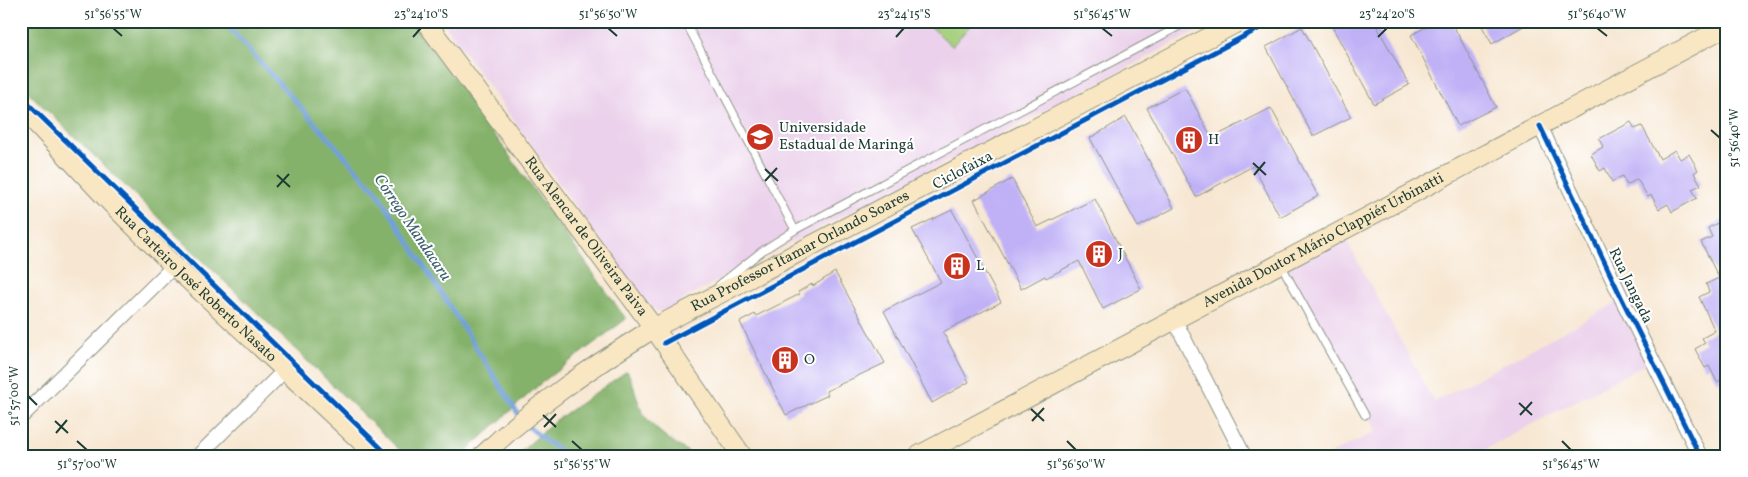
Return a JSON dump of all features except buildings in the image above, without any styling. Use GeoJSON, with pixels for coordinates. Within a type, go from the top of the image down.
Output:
{"type":"FeatureCollection","features":[{"type":"Feature","properties":{"kind":"main road","name":"Rua Alencar de Oliveira Paiva"},"geometry":{"type":"LineString","coordinates":[[425,21],[654,328],[742,456]]}},
{"type":"Feature","properties":{"kind":"main road","name":"Rua Professor Itamar Orlando Soares"},"geometry":{"type":"LineString","coordinates":[[654,328],[1240,21]]}},
{"type":"Feature","properties":{"kind":"main road","name":"Avenida Doutor Mário Clappiér Urbinatti"},"geometry":{"type":"LineString","coordinates":[[918,456],[1540,126],[1724,25]]}},
{"type":"Feature","properties":{"kind":"main road","name":"Rua Carteiro José Roberto Nasato"},"geometry":{"type":"LineString","coordinates":[[21,107],[111,203],[174,266],[370,453]]}},
{"type":"Feature","properties":{"kind":"main road"},"geometry":{"type":"LineString","coordinates":[[482,456],[546,401],[603,360],[654,328]]}},
{"type":"Feature","properties":{"kind":"street","name":"Rua Jangada"},"geometry":{"type":"LineString","coordinates":[[1540,126],[1622,299],[1700,456]]}},
{"type":"Feature","properties":{"kind":"street"},"geometry":{"type":"LineString","coordinates":[[21,417],[174,266]]}},
{"type":"Feature","properties":{"kind":"street"},"geometry":{"type":"LineString","coordinates":[[1174,319],[1244,456]]}},
{"type":"Feature","properties":{"kind":"street"},"geometry":{"type":"LineString","coordinates":[[198,456],[285,370]]}},
{"type":"Feature","properties":{"kind":"lane"},"geometry":{"type":"LineString","coordinates":[[685,21],[795,230]]}},
{"type":"Feature","properties":{"kind":"lane"},"geometry":{"type":"LineString","coordinates":[[681,313],[762,251],[795,230],[1189,21]]}},
{"type":"Feature","properties":{"kind":"lane"},"geometry":{"type":"LineString","coordinates":[[1280,263],[1365,415]]}},
{"type":"Feature","properties":{"kind":"shaded area","name":"Universidade Estadual de Maringá"},"geometry":{"type":"Polygon","coordinates":[[[442,21],[1216,21],[689,296],[669,309],[657,311],[645,303],[442,21]]]}},
{"type":"Feature","properties":{"kind":"shaded area"},"geometry":{"type":"Polygon","coordinates":[[[1341,231],[1434,402],[1618,302],[1647,363],[1473,456],[1326,456],[1377,431],[1283,262],[1341,231]]]}},
{"type":"Feature","properties":{"kind":"green space"},"geometry":{"type":"Polygon","coordinates":[[[21,21],[413,21],[626,319],[541,383],[461,456],[406,456],[21,84],[21,21]]]}},
{"type":"Feature","properties":{"kind":"green space"},"geometry":{"type":"Polygon","coordinates":[[[925,21],[974,21],[952,46],[925,21]]]}},
{"type":"Feature","properties":{"kind":"green space"},"geometry":{"type":"Polygon","coordinates":[[[627,371],[646,418],[666,437],[695,456],[516,456],[555,421],[627,371]]]}},
{"type":"Feature","properties":{"kind":"waterway","name":"Córrego Mandacaru"},"geometry":{"type":"LineString","coordinates":[[223,21],[377,192],[520,417]]}},
{"type":"Feature","properties":{"kind":"waterway","name":"Córrego Mandacaru"},"geometry":{"type":"LineString","coordinates":[[524,423],[568,456]]}},
{"type":"Feature","properties":{"kind":"cycle path","name":"Ciclofaixa"},"geometry":{"type":"LineString","coordinates":[[664,343],[1273,21]]}},
{"type":"Feature","properties":{"kind":"cycle path"},"geometry":{"type":"LineString","coordinates":[[21,97],[389,456]]}},
{"type":"Feature","properties":{"kind":"cycle path"},"geometry":{"type":"LineString","coordinates":[[1540,126],[1622,299],[1700,456]]}},
{"type":"Feature","properties":{"kind":"place","name":"Universidade Estadual de Maringá"},"geometry":{"type":"Point","coordinates":[760,137]}},
{"type":"Feature","properties":{"kind":"place","name":"H"},"geometry":{"type":"Point","coordinates":[1189,140]}},
{"type":"Feature","properties":{"kind":"place","name":"J"},"geometry":{"type":"Point","coordinates":[1099,254]}},
{"type":"Feature","properties":{"kind":"place","name":"L"},"geometry":{"type":"Point","coordinates":[957,266]}},
{"type":"Feature","properties":{"kind":"place","name":"O"},"geometry":{"type":"Point","coordinates":[785,360]}}]}
